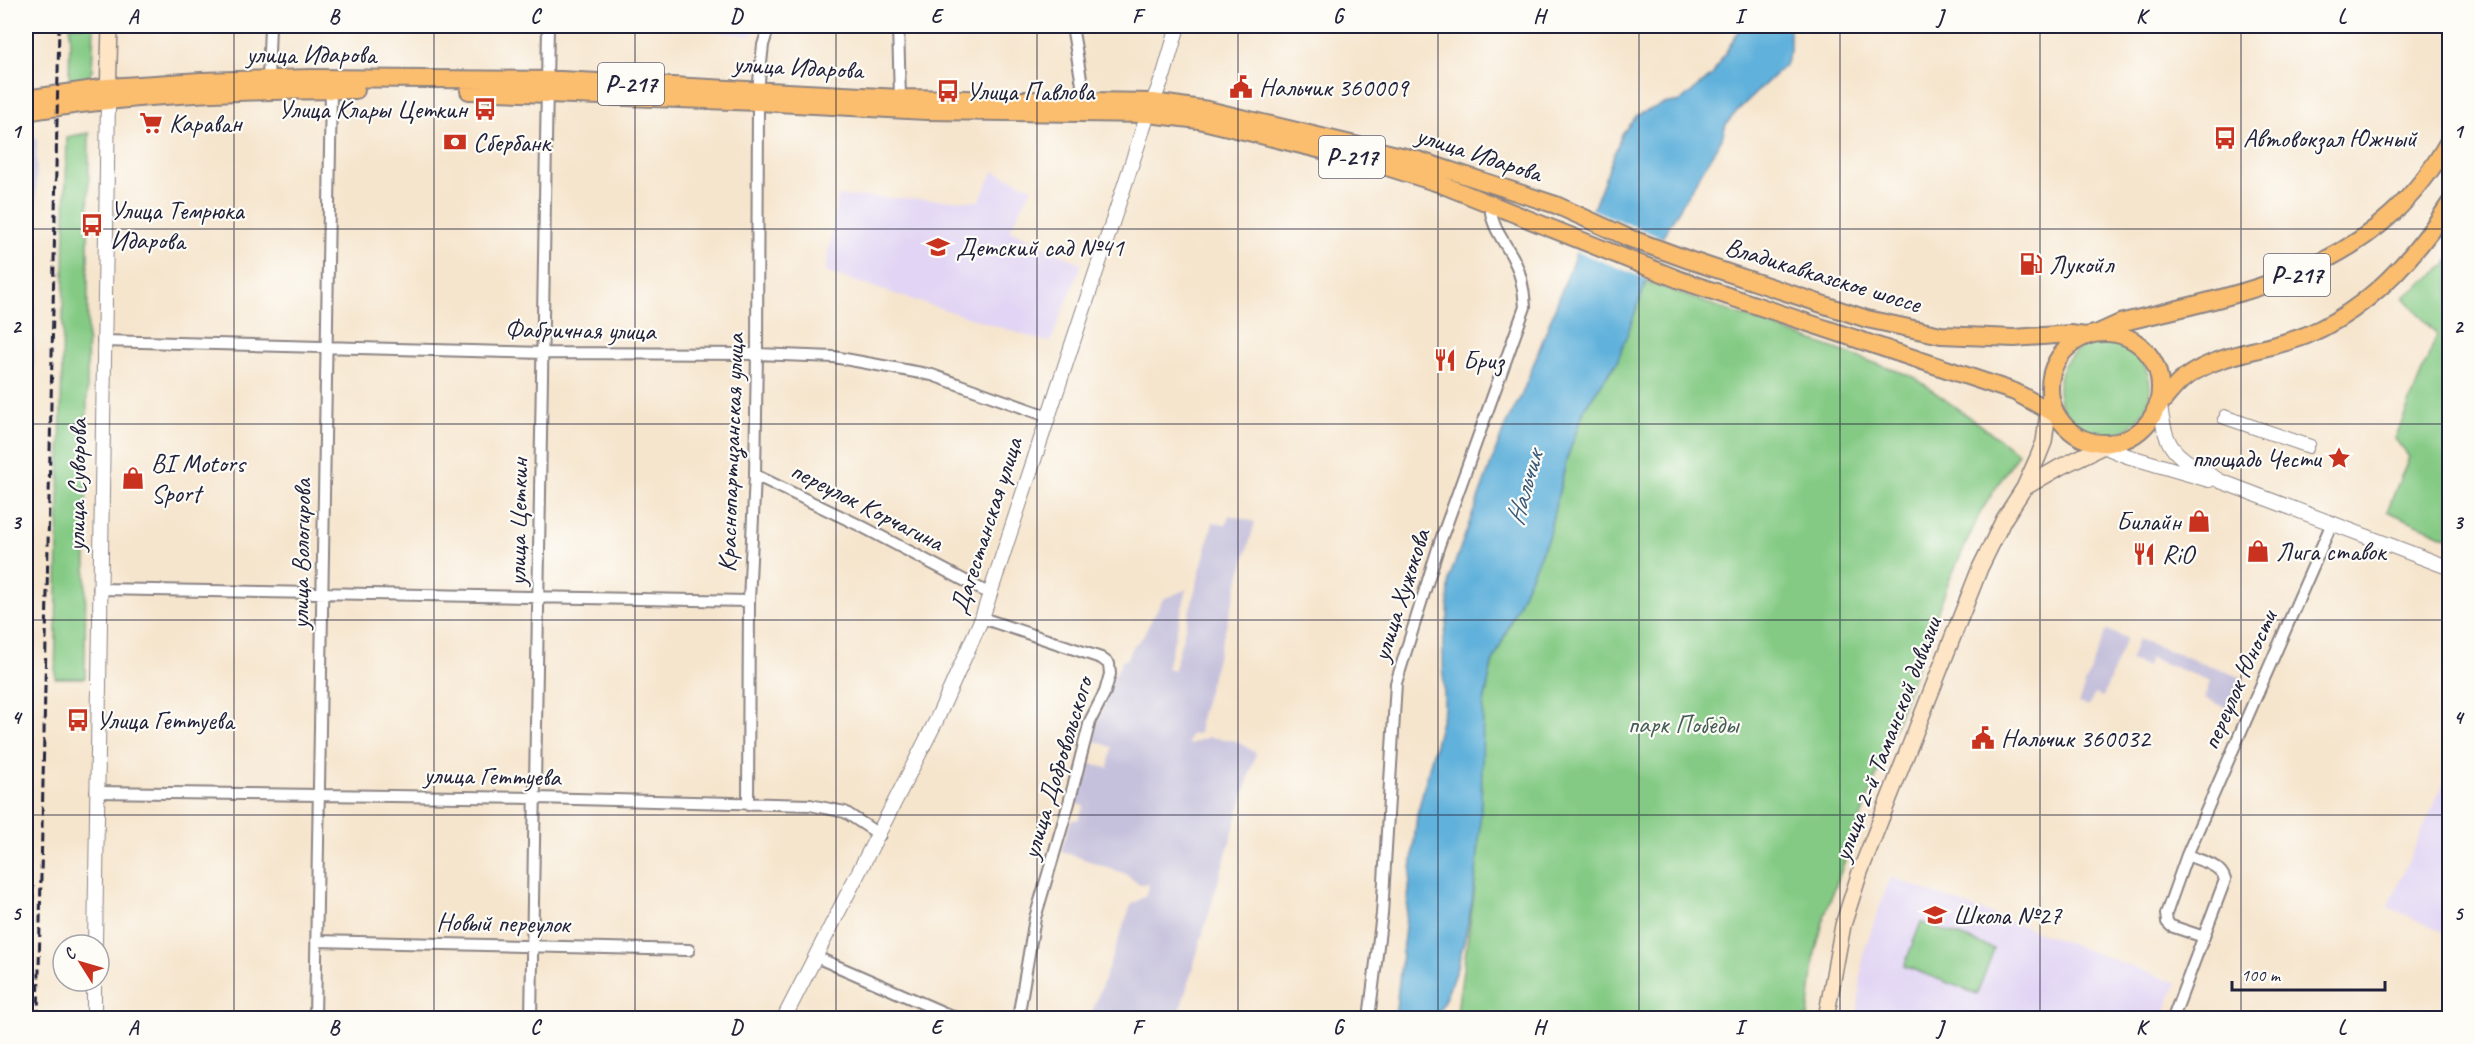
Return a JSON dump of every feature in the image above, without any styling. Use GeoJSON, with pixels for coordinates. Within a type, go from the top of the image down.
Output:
{"type":"FeatureCollection","features":[{"type":"Feature","properties":{"kind":"main road","name":"улица Суворова"},"geometry":{"type":"LineString","coordinates":[[108,94],[110,26]]}},
{"type":"Feature","properties":{"kind":"main road","name":"улица Идарова"},"geometry":{"type":"LineString","coordinates":[[26,99],[108,94],[268,78],[546,86],[758,96],[1085,102],[1151,108],[1371,162],[1438,183],[1680,280]]}},
{"type":"Feature","properties":{"kind":"main road","name":"улица Идарова"},"geometry":{"type":"LineString","coordinates":[[26,112],[108,94],[546,86]]}},
{"type":"Feature","properties":{"kind":"main road","name":"улица Идарова"},"geometry":{"type":"LineString","coordinates":[[758,96],[926,111],[1151,108],[1208,110],[1418,159],[1556,205],[1629,238],[1689,260]]}},
{"type":"Feature","properties":{"kind":"main road","name":"Владикавказское шоссе"},"geometry":{"type":"LineString","coordinates":[[1689,260],[1842,312],[1919,332],[1998,338],[2092,335],[2120,323],[2269,285],[2295,276],[2326,260],[2371,231],[2403,203],[2428,174],[2450,139]]}},
{"type":"Feature","properties":{"kind":"main road","name":"Р-217"},"geometry":{"type":"LineString","coordinates":[[2158,405],[2160,385],[2157,370],[2150,357],[2140,345],[2113,333],[2092,335],[2075,342],[2058,360],[2051,377],[2052,407],[2068,429],[2102,443],[2123,440],[2142,428],[2158,405],[2181,380],[2197,369],[2297,339],[2350,310],[2388,279],[2414,252],[2450,203]]}},
{"type":"Feature","properties":{"kind":"main road","name":"Владикавказское шоссе"},"geometry":{"type":"LineString","coordinates":[[1680,280],[2015,392],[2052,407]]}},
{"type":"Feature","properties":{"kind":"main road","name":"улица 2-й Таманской дивизии"},"geometry":{"type":"LineString","coordinates":[[1826,1018],[1843,925],[1870,846],[1980,568],[2004,519],[2024,488],[2044,442],[2052,407]]}},
{"type":"Feature","properties":{"kind":"main road"},"geometry":{"type":"LineString","coordinates":[[2024,488],[2102,443]]}},
{"type":"Feature","properties":{"kind":"street"},"geometry":{"type":"LineString","coordinates":[[268,78],[270,26]]}},
{"type":"Feature","properties":{"kind":"street","name":"улица Цеткин"},"geometry":{"type":"LineString","coordinates":[[531,1018],[548,26]]}},
{"type":"Feature","properties":{"kind":"street","name":"Краснопартизанская улица"},"geometry":{"type":"LineString","coordinates":[[748,805],[749,601],[755,475],[757,354],[758,96],[763,45],[769,26]]}},
{"type":"Feature","properties":{"kind":"street"},"geometry":{"type":"LineString","coordinates":[[898,26],[900,98]]}},
{"type":"Feature","properties":{"kind":"street"},"geometry":{"type":"LineString","coordinates":[[1072,26],[1085,102]]}},
{"type":"Feature","properties":{"kind":"street","name":"Дагестанская улица"},"geometry":{"type":"LineString","coordinates":[[784,1018],[880,835],[936,721],[982,618],[1178,26]]}},
{"type":"Feature","properties":{"kind":"street","name":"улица Вологирова"},"geometry":{"type":"LineString","coordinates":[[315,1018],[331,90]]}},
{"type":"Feature","properties":{"kind":"street","name":"улица Суворова"},"geometry":{"type":"LineString","coordinates":[[95,933],[108,94]]}},
{"type":"Feature","properties":{"kind":"street","name":"улица Хужокова"},"geometry":{"type":"LineString","coordinates":[[1368,1018],[1382,914],[1396,683],[1439,545],[1525,307],[1517,267],[1495,229],[1490,216],[1490,204]]}},
{"type":"Feature","properties":{"kind":"street","name":"Фабричная улица"},"geometry":{"type":"LineString","coordinates":[[103,340],[327,348],[834,357],[932,375],[1047,416]]}},
{"type":"Feature","properties":{"kind":"street"},"geometry":{"type":"LineString","coordinates":[[2158,405],[2166,438],[2175,453],[2220,481],[2450,567]]}},
{"type":"Feature","properties":{"kind":"street"},"geometry":{"type":"LineString","coordinates":[[2223,417],[2310,447]]}},
{"type":"Feature","properties":{"kind":"street"},"geometry":{"type":"LineString","coordinates":[[2102,443],[2127,456],[2200,478],[2220,481]]}},
{"type":"Feature","properties":{"kind":"street","name":"переулок Корчагина"},"geometry":{"type":"LineString","coordinates":[[755,475],[863,527],[990,594]]}},
{"type":"Feature","properties":{"kind":"street","name":"переулок Юности"},"geometry":{"type":"LineString","coordinates":[[2204,937],[2171,926],[2166,919],[2187,855],[2332,523]]}},
{"type":"Feature","properties":{"kind":"street"},"geometry":{"type":"LineString","coordinates":[[99,589],[323,591],[539,599],[749,601]]}},
{"type":"Feature","properties":{"kind":"street","name":"улица Добровольского"},"geometry":{"type":"LineString","coordinates":[[982,618],[1101,658],[1109,664],[1110,674],[1105,692],[1090,721],[1069,803],[1035,918],[1018,1018]]}},
{"type":"Feature","properties":{"kind":"street","name":"улица Геттуева"},"geometry":{"type":"LineString","coordinates":[[96,792],[536,798],[829,807],[854,817],[880,835]]}},
{"type":"Feature","properties":{"kind":"street"},"geometry":{"type":"LineString","coordinates":[[2173,1018],[2225,880],[2224,875],[2216,867],[2187,855]]}},
{"type":"Feature","properties":{"kind":"street","name":"Новый переулок"},"geometry":{"type":"LineString","coordinates":[[316,941],[689,950]]}},
{"type":"Feature","properties":{"kind":"street"},"geometry":{"type":"LineString","coordinates":[[816,957],[956,1018]]}},
{"type":"Feature","properties":{"kind":"street"},"geometry":{"type":"LineString","coordinates":[[94,993],[94,1018]]}},
{"type":"Feature","properties":{"kind":"shaded area"},"geometry":{"type":"Polygon","coordinates":[[[678,26],[755,26],[751,36],[678,26]]]}},
{"type":"Feature","properties":{"kind":"shaded area"},"geometry":{"type":"Polygon","coordinates":[[[26,137],[37,138],[32,519],[27,575],[26,575],[26,137]]]}},
{"type":"Feature","properties":{"kind":"shaded area","name":"Детский сад №41"},"geometry":{"type":"Polygon","coordinates":[[[994,171],[1032,188],[1010,230],[1082,264],[1050,343],[825,272],[838,196],[979,201],[994,171]]]}},
{"type":"Feature","properties":{"kind":"shaded area"},"geometry":{"type":"Polygon","coordinates":[[[1229,515],[1255,522],[1199,723],[1200,733],[1190,735],[1188,745],[1208,737],[1237,741],[1256,753],[1178,1018],[1090,1018],[1131,905],[1145,896],[1149,884],[1138,884],[1126,874],[1061,851],[1071,820],[1078,820],[1084,806],[1074,803],[1084,762],[1108,768],[1112,747],[1092,740],[1110,685],[1122,661],[1127,659],[1134,645],[1141,639],[1163,599],[1187,589],[1167,668],[1174,670],[1213,522],[1226,525],[1229,515]]]}},
{"type":"Feature","properties":{"kind":"shaded area"},"geometry":{"type":"Polygon","coordinates":[[[2106,630],[2126,638],[2103,697],[2094,694],[2089,707],[2078,703],[2106,630]]]}},
{"type":"Feature","properties":{"kind":"shaded area"},"geometry":{"type":"Polygon","coordinates":[[[2138,639],[2245,679],[2233,710],[2204,699],[2210,681],[2150,658],[2146,667],[2130,661],[2138,639]]]}},
{"type":"Feature","properties":{"kind":"shaded area"},"geometry":{"type":"Polygon","coordinates":[[[2449,770],[2449,935],[2388,907],[2449,770]]]}},
{"type":"Feature","properties":{"kind":"shaded area","name":"Школа №27"},"geometry":{"type":"Polygon","coordinates":[[[1890,877],[2177,983],[2163,1018],[1857,1018],[1863,954],[1890,877]]]}},
{"type":"Feature","properties":{"kind":"green space"},"geometry":{"type":"Polygon","coordinates":[[[70,26],[94,26],[92,70],[85,83],[69,84],[70,26]]]}},
{"type":"Feature","properties":{"kind":"green space"},"geometry":{"type":"Polygon","coordinates":[[[89,133],[85,678],[55,678],[67,137],[89,133]]]}},
{"type":"Feature","properties":{"kind":"green space"},"geometry":{"type":"Polygon","coordinates":[[[2449,259],[2449,538],[2387,511],[2409,457],[2395,439],[2437,335],[2404,297],[2446,265],[2449,259]]]}},
{"type":"Feature","properties":{"kind":"green space","name":"парк Победы"},"geometry":{"type":"Polygon","coordinates":[[[1645,281],[1914,377],[2018,453],[1980,513],[1949,581],[1825,914],[1815,953],[1808,1018],[1456,1018],[1474,895],[1483,708],[1492,664],[1548,537],[1567,458],[1585,407],[1617,362],[1645,281]]]}},
{"type":"Feature","properties":{"kind":"green space"},"geometry":{"type":"Polygon","coordinates":[[[2095,342],[2113,342],[2130,349],[2143,362],[2150,379],[2150,397],[2143,414],[2130,427],[2113,434],[2095,434],[2078,427],[2065,414],[2058,397],[2058,379],[2065,362],[2078,349],[2095,342]]]}},
{"type":"Feature","properties":{"kind":"green space"},"geometry":{"type":"Polygon","coordinates":[[[1921,922],[1994,949],[1977,994],[1904,966],[1921,922]]]}},
{"type":"Feature","properties":{"kind":"water","name":"Нальчик"},"geometry":{"type":"Polygon","coordinates":[[[1741,26],[1790,26],[1790,51],[1785,65],[1726,124],[1722,138],[1664,234],[1617,362],[1585,407],[1567,458],[1548,537],[1492,664],[1483,708],[1482,786],[1477,866],[1463,945],[1452,982],[1436,1018],[1395,1018],[1417,815],[1444,709],[1443,644],[1448,616],[1449,579],[1504,428],[1522,394],[1622,134],[1637,115],[1663,104],[1681,101],[1713,74],[1741,26]]]}},
{"type":"Feature","properties":{"kind":"pier"},"geometry":{"type":"Polygon","coordinates":[[[1589,208],[1665,239],[1649,280],[1573,250],[1589,208]]]}},
{"type":"Feature","properties":{"kind":"railway"},"geometry":{"type":"LineString","coordinates":[[38,1018],[59,26]]}},
{"type":"Feature","properties":{"kind":"railway"},"geometry":{"type":"LineString","coordinates":[[26,929],[33,899],[33,886]]}},
{"type":"Feature","properties":{"kind":"place","name":"Нальчик 360009"},"geometry":{"type":"Point","coordinates":[1241,87]}},
{"type":"Feature","properties":{"kind":"place","name":"Улица Павлова"},"geometry":{"type":"Point","coordinates":[948,91]}},
{"type":"Feature","properties":{"kind":"place","name":"Улица Клары Цеткин"},"geometry":{"type":"Point","coordinates":[485,109]}},
{"type":"Feature","properties":{"kind":"place","name":"Караван"},"geometry":{"type":"Point","coordinates":[151,123]}},
{"type":"Feature","properties":{"kind":"place","name":"Автовокзал Южный"},"geometry":{"type":"Point","coordinates":[2225,138]}},
{"type":"Feature","properties":{"kind":"place","name":"Сбербанк"},"geometry":{"type":"Point","coordinates":[455,142]}},
{"type":"Feature","properties":{"kind":"place","name":"Улица Темрюка Идарова"},"geometry":{"type":"Point","coordinates":[92,225]}},
{"type":"Feature","properties":{"kind":"place","name":"Детский сад №41"},"geometry":{"type":"Point","coordinates":[938,247]}},
{"type":"Feature","properties":{"kind":"place","name":"Лукойл"},"geometry":{"type":"Point","coordinates":[2031,264]}},
{"type":"Feature","properties":{"kind":"place","name":"Бриз"},"geometry":{"type":"Point","coordinates":[1445,360]}},
{"type":"Feature","properties":{"kind":"place","name":"площадь Чести"},"geometry":{"type":"Point","coordinates":[2339,458]}},
{"type":"Feature","properties":{"kind":"place","name":"BI Motors Sport"},"geometry":{"type":"Point","coordinates":[133,478]}},
{"type":"Feature","properties":{"kind":"place","name":"Билайн"},"geometry":{"type":"Point","coordinates":[2199,521]}},
{"type":"Feature","properties":{"kind":"place","name":"Лига ставок"},"geometry":{"type":"Point","coordinates":[2258,551]}},
{"type":"Feature","properties":{"kind":"place","name":"RiO"},"geometry":{"type":"Point","coordinates":[2144,554]}},
{"type":"Feature","properties":{"kind":"place","name":"Улица Геттуева"},"geometry":{"type":"Point","coordinates":[78,720]}},
{"type":"Feature","properties":{"kind":"place","name":"Нальчик 360032"},"geometry":{"type":"Point","coordinates":[1983,738]}},
{"type":"Feature","properties":{"kind":"place","name":"Школа №27"},"geometry":{"type":"Point","coordinates":[1935,915]}}]}
